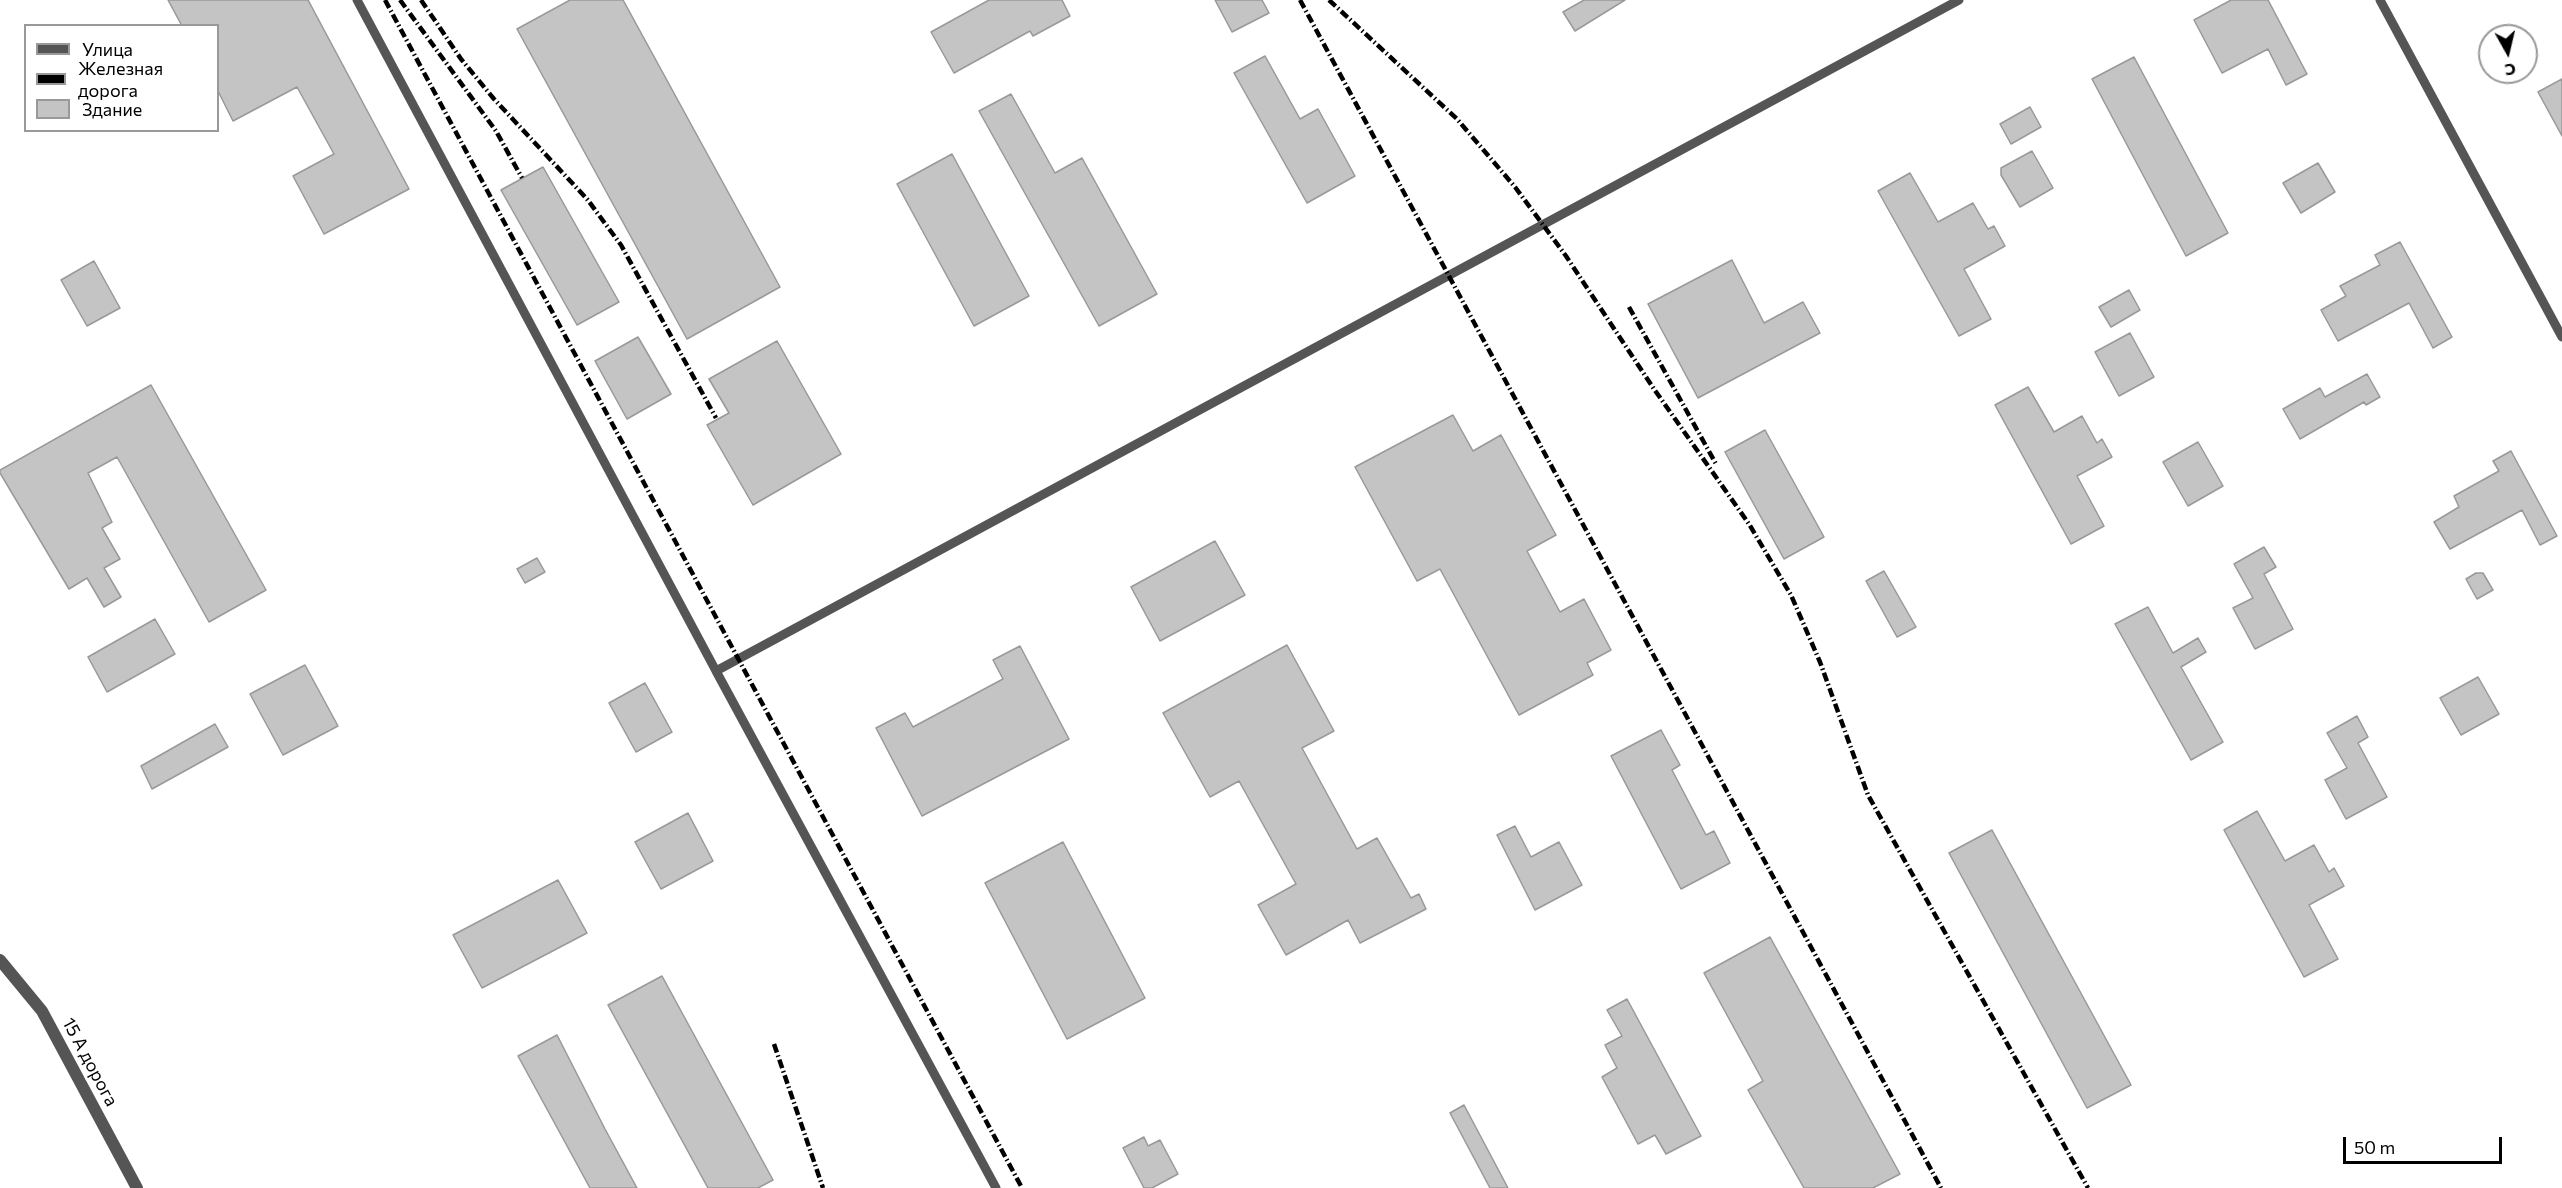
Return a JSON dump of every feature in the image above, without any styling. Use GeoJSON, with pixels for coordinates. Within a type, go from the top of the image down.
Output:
{"type":"FeatureCollection","features":[{"type":"Feature","properties":{"kind":"street","name":"15 А дорога"},"geometry":{"type":"LineString","coordinates":[[0,960],[42,1011],[137,1188]]}},
{"type":"Feature","properties":{"kind":"lane"},"geometry":{"type":"LineString","coordinates":[[357,0],[996,1188]]}},
{"type":"Feature","properties":{"kind":"lane"},"geometry":{"type":"LineString","coordinates":[[716,671],[1959,0]]}},
{"type":"Feature","properties":{"kind":"lane"},"geometry":{"type":"LineString","coordinates":[[2380,0],[2562,337]]}},
{"type":"Feature","properties":{"kind":"building"},"geometry":{"type":"Polygon","coordinates":[[[168,0],[308,0],[409,189],[324,234],[293,176],[334,154],[297,87],[233,121],[219,93],[219,24],[181,24],[168,0]]]}},
{"type":"Feature","properties":{"kind":"building"},"geometry":{"type":"Polygon","coordinates":[[[570,0],[623,0],[780,287],[687,339],[517,29],[570,0]]]}},
{"type":"Feature","properties":{"kind":"building"},"geometry":{"type":"Polygon","coordinates":[[[989,0],[1062,0],[1070,16],[1033,36],[1030,31],[954,73],[931,32],[989,0]]]}},
{"type":"Feature","properties":{"kind":"building"},"geometry":{"type":"Polygon","coordinates":[[[1215,0],[1262,0],[1269,13],[1232,32],[1215,0]]]}},
{"type":"Feature","properties":{"kind":"building"},"geometry":{"type":"Polygon","coordinates":[[[1584,0],[1625,0],[1575,31],[1563,12],[1584,0]]]}},
{"type":"Feature","properties":{"kind":"building"},"geometry":{"type":"Polygon","coordinates":[[[2231,0],[2268,0],[2307,74],[2286,85],[2268,49],[2222,73],[2194,20],[2231,0]]]}},
{"type":"Feature","properties":{"kind":"building"},"geometry":{"type":"Polygon","coordinates":[[[1265,56],[1300,119],[1318,109],[1355,176],[1307,203],[1234,73],[1265,56]]]}},
{"type":"Feature","properties":{"kind":"building"},"geometry":{"type":"Polygon","coordinates":[[[2134,57],[2228,233],[2186,256],[2092,79],[2134,57]]]}},
{"type":"Feature","properties":{"kind":"building"},"geometry":{"type":"Polygon","coordinates":[[[2562,79],[2562,136],[2538,92],[2562,79]]]}},
{"type":"Feature","properties":{"kind":"building"},"geometry":{"type":"Polygon","coordinates":[[[1011,94],[1055,173],[1082,158],[1157,294],[1099,326],[979,111],[1011,94]]]}},
{"type":"Feature","properties":{"kind":"building"},"geometry":{"type":"Polygon","coordinates":[[[2030,107],[2041,127],[2011,144],[2000,124],[2030,107]]]}},
{"type":"Feature","properties":{"kind":"building"},"geometry":{"type":"Polygon","coordinates":[[[2032,151],[2053,188],[2020,207],[2001,175],[2001,168],[2032,151]]]}},
{"type":"Feature","properties":{"kind":"building"},"geometry":{"type":"Polygon","coordinates":[[[952,154],[1029,296],[974,326],[897,184],[952,154]]]}},
{"type":"Feature","properties":{"kind":"building"},"geometry":{"type":"Polygon","coordinates":[[[2318,163],[2335,192],[2301,213],[2283,183],[2318,163]]]}},
{"type":"Feature","properties":{"kind":"building"},"geometry":{"type":"Polygon","coordinates":[[[543,167],[619,302],[577,325],[501,190],[543,167]]]}},
{"type":"Feature","properties":{"kind":"building"},"geometry":{"type":"Polygon","coordinates":[[[1910,173],[1938,222],[1973,203],[1988,229],[1994,226],[2005,246],[1964,269],[1991,319],[1959,336],[1878,191],[1910,173]]]}},
{"type":"Feature","properties":{"kind":"building"},"geometry":{"type":"Polygon","coordinates":[[[2400,242],[2452,337],[2433,348],[2409,303],[2338,341],[2321,310],[2346,296],[2340,286],[2380,265],[2375,255],[2400,242]]]}},
{"type":"Feature","properties":{"kind":"building"},"geometry":{"type":"Polygon","coordinates":[[[1732,260],[1764,323],[1803,302],[1820,333],[1698,398],[1648,304],[1732,260]]]}},
{"type":"Feature","properties":{"kind":"building"},"geometry":{"type":"Polygon","coordinates":[[[94,261],[120,308],[87,326],[61,280],[94,261]]]}},
{"type":"Feature","properties":{"kind":"building"},"geometry":{"type":"Polygon","coordinates":[[[2129,290],[2140,310],[2111,327],[2099,307],[2129,290]]]}},
{"type":"Feature","properties":{"kind":"building"},"geometry":{"type":"Polygon","coordinates":[[[2130,333],[2154,377],[2119,396],[2095,352],[2130,333]]]}},
{"type":"Feature","properties":{"kind":"building"},"geometry":{"type":"Polygon","coordinates":[[[638,337],[671,394],[627,419],[595,361],[638,337]]]}},
{"type":"Feature","properties":{"kind":"building"},"geometry":{"type":"Polygon","coordinates":[[[777,341],[841,454],[753,505],[707,425],[729,413],[709,379],[777,341]]]}},
{"type":"Feature","properties":{"kind":"building"},"geometry":{"type":"Polygon","coordinates":[[[2367,374],[2380,397],[2366,405],[2364,402],[2300,439],[2283,409],[2320,388],[2325,397],[2367,374]]]}},
{"type":"Feature","properties":{"kind":"building"},"geometry":{"type":"Polygon","coordinates":[[[151,385],[266,590],[209,622],[117,457],[88,473],[112,522],[102,528],[120,559],[104,568],[121,597],[104,607],[87,578],[69,589],[0,473],[0,470],[151,385]]]}},
{"type":"Feature","properties":{"kind":"building"},"geometry":{"type":"Polygon","coordinates":[[[2028,387],[2054,432],[2082,416],[2097,443],[2102,439],[2112,457],[2077,476],[2104,526],[2071,544],[1995,405],[2028,387]]]}},
{"type":"Feature","properties":{"kind":"building"},"geometry":{"type":"Polygon","coordinates":[[[1453,415],[1473,451],[1501,435],[1556,535],[1527,551],[1560,612],[1584,599],[1611,650],[1587,663],[1593,675],[1519,715],[1440,569],[1417,581],[1355,467],[1453,415]]]}},
{"type":"Feature","properties":{"kind":"building"},"geometry":{"type":"Polygon","coordinates":[[[1765,430],[1824,537],[1784,559],[1725,452],[1765,430]]]}},
{"type":"Feature","properties":{"kind":"building"},"geometry":{"type":"Polygon","coordinates":[[[2198,442],[2223,486],[2188,506],[2163,462],[2198,442]]]}},
{"type":"Feature","properties":{"kind":"building"},"geometry":{"type":"Polygon","coordinates":[[[2511,451],[2557,536],[2540,545],[2522,510],[2450,549],[2434,522],[2459,507],[2454,496],[2499,471],[2493,461],[2511,451]]]}},
{"type":"Feature","properties":{"kind":"building"},"geometry":{"type":"Polygon","coordinates":[[[1215,541],[1245,595],[1160,641],[1131,587],[1215,541]]]}},
{"type":"Feature","properties":{"kind":"building"},"geometry":{"type":"Polygon","coordinates":[[[2264,547],[2276,567],[2264,574],[2293,629],[2255,649],[2233,608],[2253,598],[2234,564],[2264,547]]]}},
{"type":"Feature","properties":{"kind":"building"},"geometry":{"type":"Polygon","coordinates":[[[537,558],[545,572],[525,583],[517,569],[537,558]]]}},
{"type":"Feature","properties":{"kind":"building"},"geometry":{"type":"Polygon","coordinates":[[[1884,571],[1916,627],[1897,637],[1866,581],[1884,571]]]}},
{"type":"Feature","properties":{"kind":"building"},"geometry":{"type":"Polygon","coordinates":[[[2476,573],[2483,573],[2493,590],[2477,599],[2466,579],[2476,573]]]}},
{"type":"Feature","properties":{"kind":"building"},"geometry":{"type":"Polygon","coordinates":[[[2148,607],[2173,653],[2198,638],[2206,652],[2181,667],[2223,742],[2191,760],[2115,624],[2148,607]]]}},
{"type":"Feature","properties":{"kind":"building"},"geometry":{"type":"Polygon","coordinates":[[[155,619],[175,654],[107,692],[88,657],[155,619]]]}},
{"type":"Feature","properties":{"kind":"building"},"geometry":{"type":"Polygon","coordinates":[[[1287,645],[1334,731],[1302,748],[1357,849],[1377,838],[1411,898],[1419,894],[1426,909],[1360,943],[1348,920],[1286,955],[1258,905],[1296,884],[1239,781],[1210,797],[1163,713],[1287,645]]]}},
{"type":"Feature","properties":{"kind":"building"},"geometry":{"type":"Polygon","coordinates":[[[1020,646],[1069,739],[922,816],[876,728],[905,713],[913,727],[1003,679],[993,660],[1020,646]]]}},
{"type":"Feature","properties":{"kind":"building"},"geometry":{"type":"Polygon","coordinates":[[[305,665],[338,726],[283,755],[250,694],[305,665]]]}},
{"type":"Feature","properties":{"kind":"building"},"geometry":{"type":"Polygon","coordinates":[[[2478,677],[2499,714],[2461,735],[2440,698],[2478,677]]]}},
{"type":"Feature","properties":{"kind":"building"},"geometry":{"type":"Polygon","coordinates":[[[645,683],[672,732],[636,752],[609,703],[645,683]]]}},
{"type":"Feature","properties":{"kind":"building"},"geometry":{"type":"Polygon","coordinates":[[[2357,716],[2368,737],[2358,743],[2387,797],[2346,819],[2325,780],[2347,768],[2327,733],[2357,716]]]}},
{"type":"Feature","properties":{"kind":"building"},"geometry":{"type":"Polygon","coordinates":[[[215,724],[228,747],[152,789],[141,766],[215,724]]]}},
{"type":"Feature","properties":{"kind":"building"},"geometry":{"type":"Polygon","coordinates":[[[1661,730],[1680,765],[1672,770],[1706,835],[1714,831],[1730,863],[1681,889],[1611,756],[1661,730]]]}},
{"type":"Feature","properties":{"kind":"building"},"geometry":{"type":"Polygon","coordinates":[[[2257,811],[2285,861],[2314,845],[2329,872],[2334,868],[2344,886],[2309,905],[2338,959],[2304,977],[2224,830],[2257,811]]]}},
{"type":"Feature","properties":{"kind":"building"},"geometry":{"type":"Polygon","coordinates":[[[688,813],[713,861],[661,889],[635,842],[688,813]]]}},
{"type":"Feature","properties":{"kind":"building"},"geometry":{"type":"Polygon","coordinates":[[[1515,826],[1531,857],[1559,842],[1582,885],[1535,910],[1497,835],[1515,826]]]}},
{"type":"Feature","properties":{"kind":"building"},"geometry":{"type":"Polygon","coordinates":[[[1992,830],[2131,1085],[2087,1108],[1949,853],[1992,830]]]}},
{"type":"Feature","properties":{"kind":"building"},"geometry":{"type":"Polygon","coordinates":[[[1063,842],[1145,998],[1067,1039],[985,883],[1063,842]]]}},
{"type":"Feature","properties":{"kind":"building"},"geometry":{"type":"Polygon","coordinates":[[[558,880],[587,933],[482,988],[453,935],[558,880]]]}},
{"type":"Feature","properties":{"kind":"building"},"geometry":{"type":"Polygon","coordinates":[[[1770,937],[1900,1174],[1873,1188],[1804,1188],[1748,1090],[1763,1081],[1704,973],[1770,937]]]}},
{"type":"Feature","properties":{"kind":"building"},"geometry":{"type":"Polygon","coordinates":[[[662,976],[773,1180],[758,1188],[708,1188],[608,1005],[662,976]]]}},
{"type":"Feature","properties":{"kind":"building"},"geometry":{"type":"Polygon","coordinates":[[[1627,999],[1701,1136],[1666,1154],[1655,1135],[1638,1144],[1602,1077],[1617,1068],[1605,1045],[1622,1036],[1607,1010],[1627,999]]]}},
{"type":"Feature","properties":{"kind":"building"},"geometry":{"type":"Polygon","coordinates":[[[557,1035],[637,1188],[590,1188],[518,1056],[557,1035]]]}},
{"type":"Feature","properties":{"kind":"building"},"geometry":{"type":"Polygon","coordinates":[[[1464,1105],[1508,1188],[1490,1188],[1450,1113],[1464,1105]]]}},
{"type":"Feature","properties":{"kind":"building"},"geometry":{"type":"Polygon","coordinates":[[[1144,1137],[1148,1146],[1160,1140],[1178,1174],[1152,1188],[1144,1188],[1123,1148],[1144,1137]]]}},
{"type":"Feature","properties":{"kind":"railway"},"geometry":{"type":"LineString","coordinates":[[385,0],[1022,1188]]}},
{"type":"Feature","properties":{"kind":"railway"},"geometry":{"type":"LineString","coordinates":[[400,0],[496,131],[522,178]]}},
{"type":"Feature","properties":{"kind":"railway"},"geometry":{"type":"LineString","coordinates":[[421,0],[461,59],[494,99],[587,199],[621,245],[716,418]]}},
{"type":"Feature","properties":{"kind":"railway"},"geometry":{"type":"LineString","coordinates":[[1300,0],[1941,1188]]}},
{"type":"Feature","properties":{"kind":"railway"},"geometry":{"type":"LineString","coordinates":[[1329,0],[1457,119],[1515,187],[1566,256],[1654,389],[1749,524],[1791,595],[1820,662],[1868,795],[2088,1188]]}},
{"type":"Feature","properties":{"kind":"railway"},"geometry":{"type":"LineString","coordinates":[[1629,307],[1716,464]]}},
{"type":"Feature","properties":{"kind":"railway"},"geometry":{"type":"LineString","coordinates":[[774,1044],[823,1188]]}}]}
